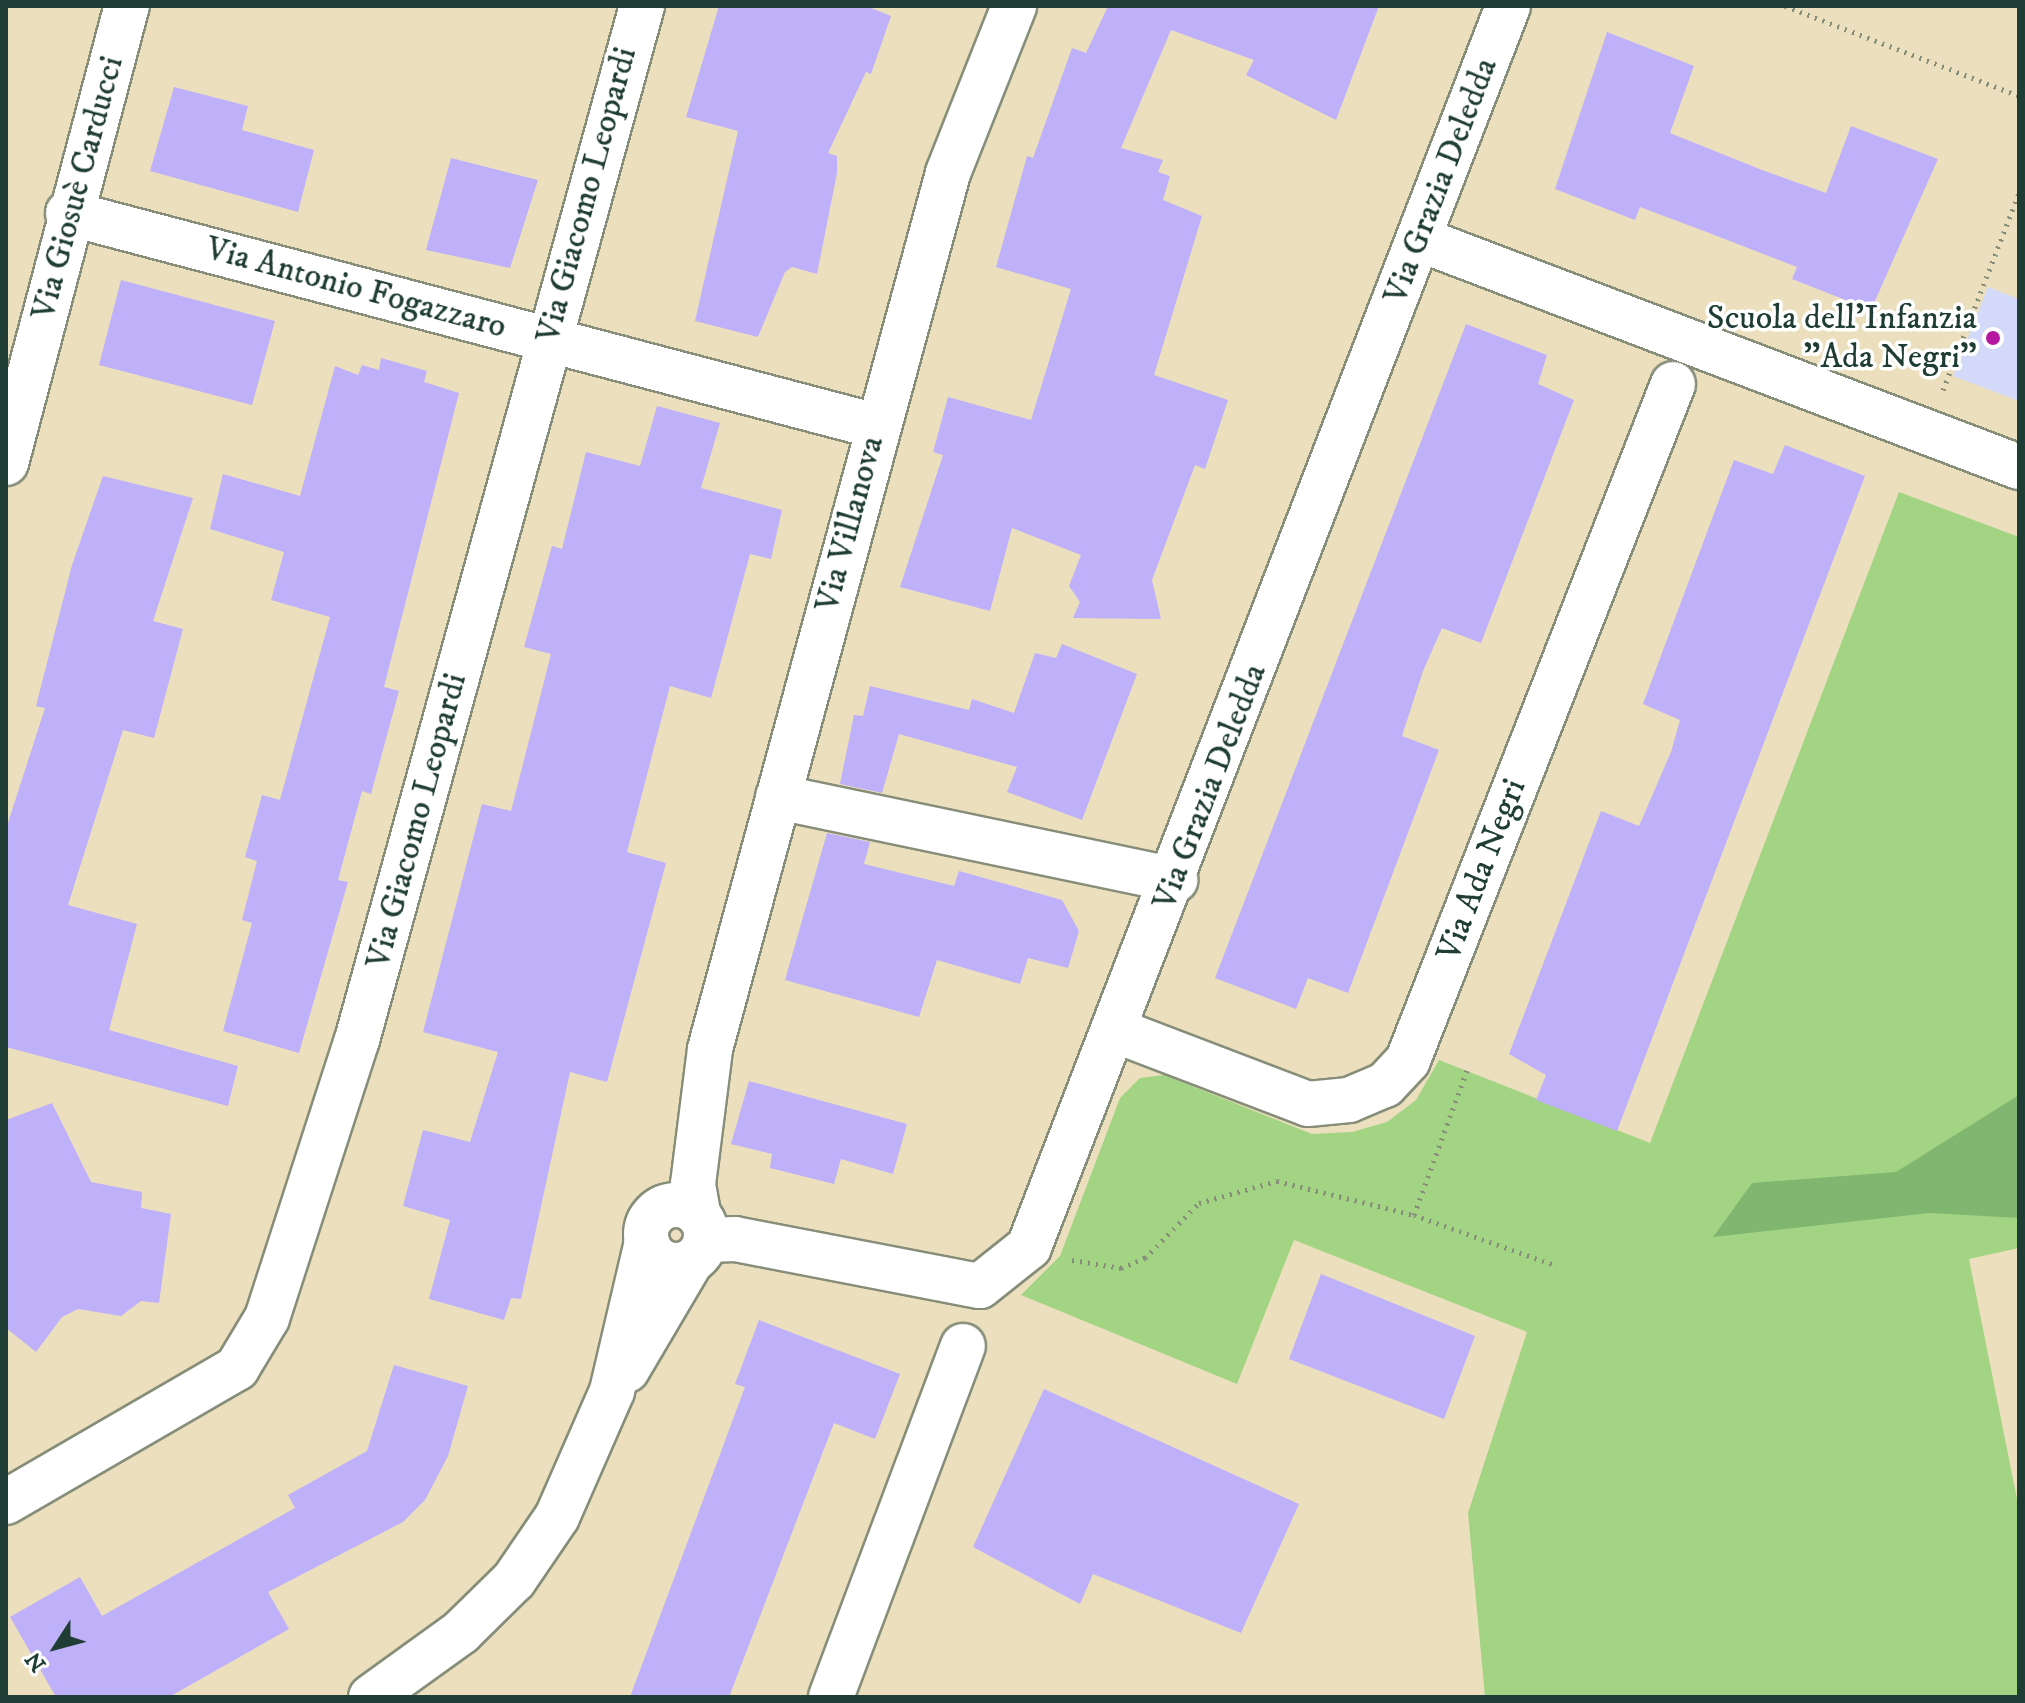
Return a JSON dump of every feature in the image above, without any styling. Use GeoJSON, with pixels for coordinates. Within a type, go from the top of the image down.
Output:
{"type":"FeatureCollection","features":[{"type":"Feature","properties":{"kind":"street","name":"Via Giosuè Carducci"},"geometry":{"type":"LineString","coordinates":[[6,463],[68,213],[127,6]]}},
{"type":"Feature","properties":{"kind":"street","name":"Via Giacomo Leopardi"},"geometry":{"type":"LineString","coordinates":[[6,1502],[237,1368],[267,1318],[357,1040],[548,338],[642,6]]}},
{"type":"Feature","properties":{"kind":"street","name":"Via Villanova"},"geometry":{"type":"LineString","coordinates":[[612,1391],[698,1239],[693,1184],[710,1049],[876,426],[948,173],[1014,6]]}},
{"type":"Feature","properties":{"kind":"street","name":"Via Grazia Deledda"},"geometry":{"type":"LineString","coordinates":[[650,1229],[675,1205],[698,1239],[735,1239],[980,1286],[1029,1247],[1117,1031],[1508,6]]}},
{"type":"Feature","properties":{"kind":"street","name":"Via Antonio Fogazzaro"},"geometry":{"type":"LineString","coordinates":[[68,213],[876,426]]}},
{"type":"Feature","properties":{"kind":"street"},"geometry":{"type":"LineString","coordinates":[[1419,239],[2019,467]]}},
{"type":"Feature","properties":{"kind":"street","name":"Via Ada Negri"},"geometry":{"type":"LineString","coordinates":[[1117,1031],[1308,1104],[1349,1100],[1385,1085],[1408,1060],[1673,384]]}},
{"type":"Feature","properties":{"kind":"street"},"geometry":{"type":"LineString","coordinates":[[778,797],[1175,880]]}},
{"type":"Feature","properties":{"kind":"street","name":"Via Villanova"},"geometry":{"type":"LineString","coordinates":[[371,1697],[461,1632],[514,1580],[585,1466],[612,1391],[688,1083],[710,1049]]}},
{"type":"Feature","properties":{"kind":"street"},"geometry":{"type":"LineString","coordinates":[[831,1697],[963,1346]]}},
{"type":"Feature","properties":{"kind":"path"},"geometry":{"type":"LineString","coordinates":[[1785,6],[2019,96]]}},
{"type":"Feature","properties":{"kind":"path"},"geometry":{"type":"LineString","coordinates":[[1927,432],[2019,193]]}},
{"type":"Feature","properties":{"kind":"path"},"geometry":{"type":"LineString","coordinates":[[1414,1215],[1467,1070]]}},
{"type":"Feature","properties":{"kind":"path"},"geometry":{"type":"LineString","coordinates":[[1029,1247],[1121,1268],[1145,1258],[1199,1203],[1277,1181],[1414,1215],[1557,1266]]}},
{"type":"Feature","properties":{"kind":"shaded area","name":"Scuola dell’Infanzia \"Ada Negri\""},"geometry":{"type":"Polygon","coordinates":[[[1988,287],[2019,299],[2019,401],[1953,376],[1988,287]]]}},
{"type":"Feature","properties":{"kind":"green space"},"geometry":{"type":"Polygon","coordinates":[[[1899,492],[2019,537],[2019,1248],[1969,1259],[2019,1509],[2019,1697],[1485,1697],[1468,1513],[1527,1332],[1294,1240],[1237,1384],[1021,1295],[1060,1256],[1120,1098],[1140,1078],[1164,1075],[1312,1134],[1352,1132],[1387,1122],[1416,1100],[1439,1060],[1650,1143],[1899,492]]]}},
{"type":"Feature","properties":{"kind":"green space"},"geometry":{"type":"Polygon","coordinates":[[[2019,1095],[2019,1218],[1929,1213],[1713,1237],[1752,1183],[1896,1172],[2019,1095]]]}},
{"type":"Feature","properties":{"kind":"building"},"geometry":{"type":"Polygon","coordinates":[[[719,6],[866,6],[891,16],[871,74],[866,72],[828,153],[837,156],[837,173],[817,274],[792,267],[785,272],[758,337],[695,321],[738,131],[686,117],[719,6]]]}},
{"type":"Feature","properties":{"kind":"building"},"geometry":{"type":"Polygon","coordinates":[[[1108,6],[1379,6],[1336,120],[1246,75],[1254,60],[1171,30],[1121,148],[1163,160],[1158,172],[1170,176],[1163,200],[1202,216],[1154,375],[1228,400],[1205,469],[1195,465],[1152,580],[1161,619],[1073,618],[1080,602],[1069,586],[1081,555],[1012,528],[990,611],[900,587],[943,455],[933,452],[948,397],[1031,420],[1071,289],[996,267],[1027,156],[1033,158],[1072,48],[1086,53],[1108,6]]]}},
{"type":"Feature","properties":{"kind":"building"},"geometry":{"type":"Polygon","coordinates":[[[1607,32],[1694,66],[1670,133],[1762,170],[1826,193],[1851,126],[1938,159],[1871,310],[1792,279],[1797,267],[1704,231],[1640,207],[1635,220],[1555,189],[1607,32]]]}},
{"type":"Feature","properties":{"kind":"building"},"geometry":{"type":"Polygon","coordinates":[[[174,87],[248,106],[242,130],[314,150],[298,212],[150,171],[174,87]]]}},
{"type":"Feature","properties":{"kind":"building"},"geometry":{"type":"Polygon","coordinates":[[[451,158],[538,180],[510,268],[426,250],[451,158]]]}},
{"type":"Feature","properties":{"kind":"building"},"geometry":{"type":"Polygon","coordinates":[[[121,280],[275,321],[252,405],[99,365],[121,280]]]}},
{"type":"Feature","properties":{"kind":"building"},"geometry":{"type":"Polygon","coordinates":[[[1466,324],[1547,355],[1538,384],[1574,400],[1481,643],[1442,628],[1423,671],[1402,736],[1439,750],[1348,993],[1308,978],[1296,1009],[1215,978],[1466,324]]]}},
{"type":"Feature","properties":{"kind":"building"},"geometry":{"type":"Polygon","coordinates":[[[381,358],[427,371],[424,382],[459,393],[384,687],[399,691],[371,794],[362,791],[338,880],[348,882],[299,1053],[223,1031],[252,923],[242,920],[257,861],[245,857],[262,795],[280,800],[330,617],[271,600],[284,552],[210,529],[223,474],[300,496],[335,366],[358,375],[362,365],[379,370],[381,358]]]}},
{"type":"Feature","properties":{"kind":"building"},"geometry":{"type":"Polygon","coordinates":[[[657,406],[720,423],[701,488],[782,510],[771,559],[750,554],[711,698],[670,686],[627,852],[666,863],[607,1082],[570,1072],[521,1299],[511,1298],[504,1320],[429,1299],[450,1220],[403,1206],[423,1130],[470,1142],[498,1052],[423,1032],[482,804],[511,811],[551,654],[524,647],[552,546],[562,549],[586,452],[640,466],[657,406]]]}},
{"type":"Feature","properties":{"kind":"building"},"geometry":{"type":"Polygon","coordinates":[[[1785,445],[1865,476],[1617,1131],[1536,1100],[1546,1075],[1509,1054],[1601,811],[1639,826],[1671,752],[1680,720],[1643,704],[1734,460],[1773,474],[1785,445]]]}},
{"type":"Feature","properties":{"kind":"building"},"geometry":{"type":"Polygon","coordinates":[[[103,476],[193,498],[153,621],[183,629],[154,738],[123,730],[68,905],[137,924],[109,1030],[238,1066],[228,1106],[6,1047],[6,829],[45,708],[36,706],[72,565],[103,476]]]}},
{"type":"Feature","properties":{"kind":"building"},"geometry":{"type":"Polygon","coordinates":[[[1062,644],[1137,674],[1082,820],[1007,792],[1017,767],[899,734],[882,793],[840,784],[854,715],[863,716],[870,686],[969,710],[972,699],[1014,713],[1035,653],[1056,658],[1062,644]]]}},
{"type":"Feature","properties":{"kind":"building"},"geometry":{"type":"Polygon","coordinates":[[[827,833],[870,842],[864,864],[954,886],[959,871],[1062,900],[1079,931],[1068,968],[1028,958],[1020,984],[937,960],[919,1017],[785,980],[827,833]]]}},
{"type":"Feature","properties":{"kind":"building"},"geometry":{"type":"Polygon","coordinates":[[[749,1081],[907,1124],[893,1174],[841,1159],[834,1184],[770,1168],[772,1154],[731,1144],[749,1081]]]}},
{"type":"Feature","properties":{"kind":"building"},"geometry":{"type":"Polygon","coordinates":[[[52,1103],[91,1182],[142,1192],[141,1208],[171,1214],[159,1303],[141,1301],[121,1316],[78,1309],[62,1317],[36,1352],[6,1328],[6,1120],[52,1103]]]}},
{"type":"Feature","properties":{"kind":"building"},"geometry":{"type":"Polygon","coordinates":[[[1321,1274],[1475,1336],[1444,1419],[1289,1359],[1321,1274]]]}},
{"type":"Feature","properties":{"kind":"building"},"geometry":{"type":"Polygon","coordinates":[[[759,1320],[900,1374],[875,1439],[834,1423],[729,1697],[630,1697],[745,1387],[735,1384],[759,1320]]]}},
{"type":"Feature","properties":{"kind":"building"},"geometry":{"type":"Polygon","coordinates":[[[394,1365],[468,1386],[448,1456],[425,1500],[403,1522],[268,1592],[289,1629],[169,1697],[56,1697],[10,1617],[80,1577],[102,1616],[295,1508],[288,1495],[367,1451],[394,1365]]]}},
{"type":"Feature","properties":{"kind":"building"},"geometry":{"type":"Polygon","coordinates":[[[1044,1389],[1299,1504],[1241,1633],[1093,1574],[1080,1604],[973,1547],[1044,1389]]]}},
{"type":"Feature","properties":{"kind":"place","name":"Scuola dell’Infanzia \"Ada Negri\""},"geometry":{"type":"Point","coordinates":[1993,338]}}]}
